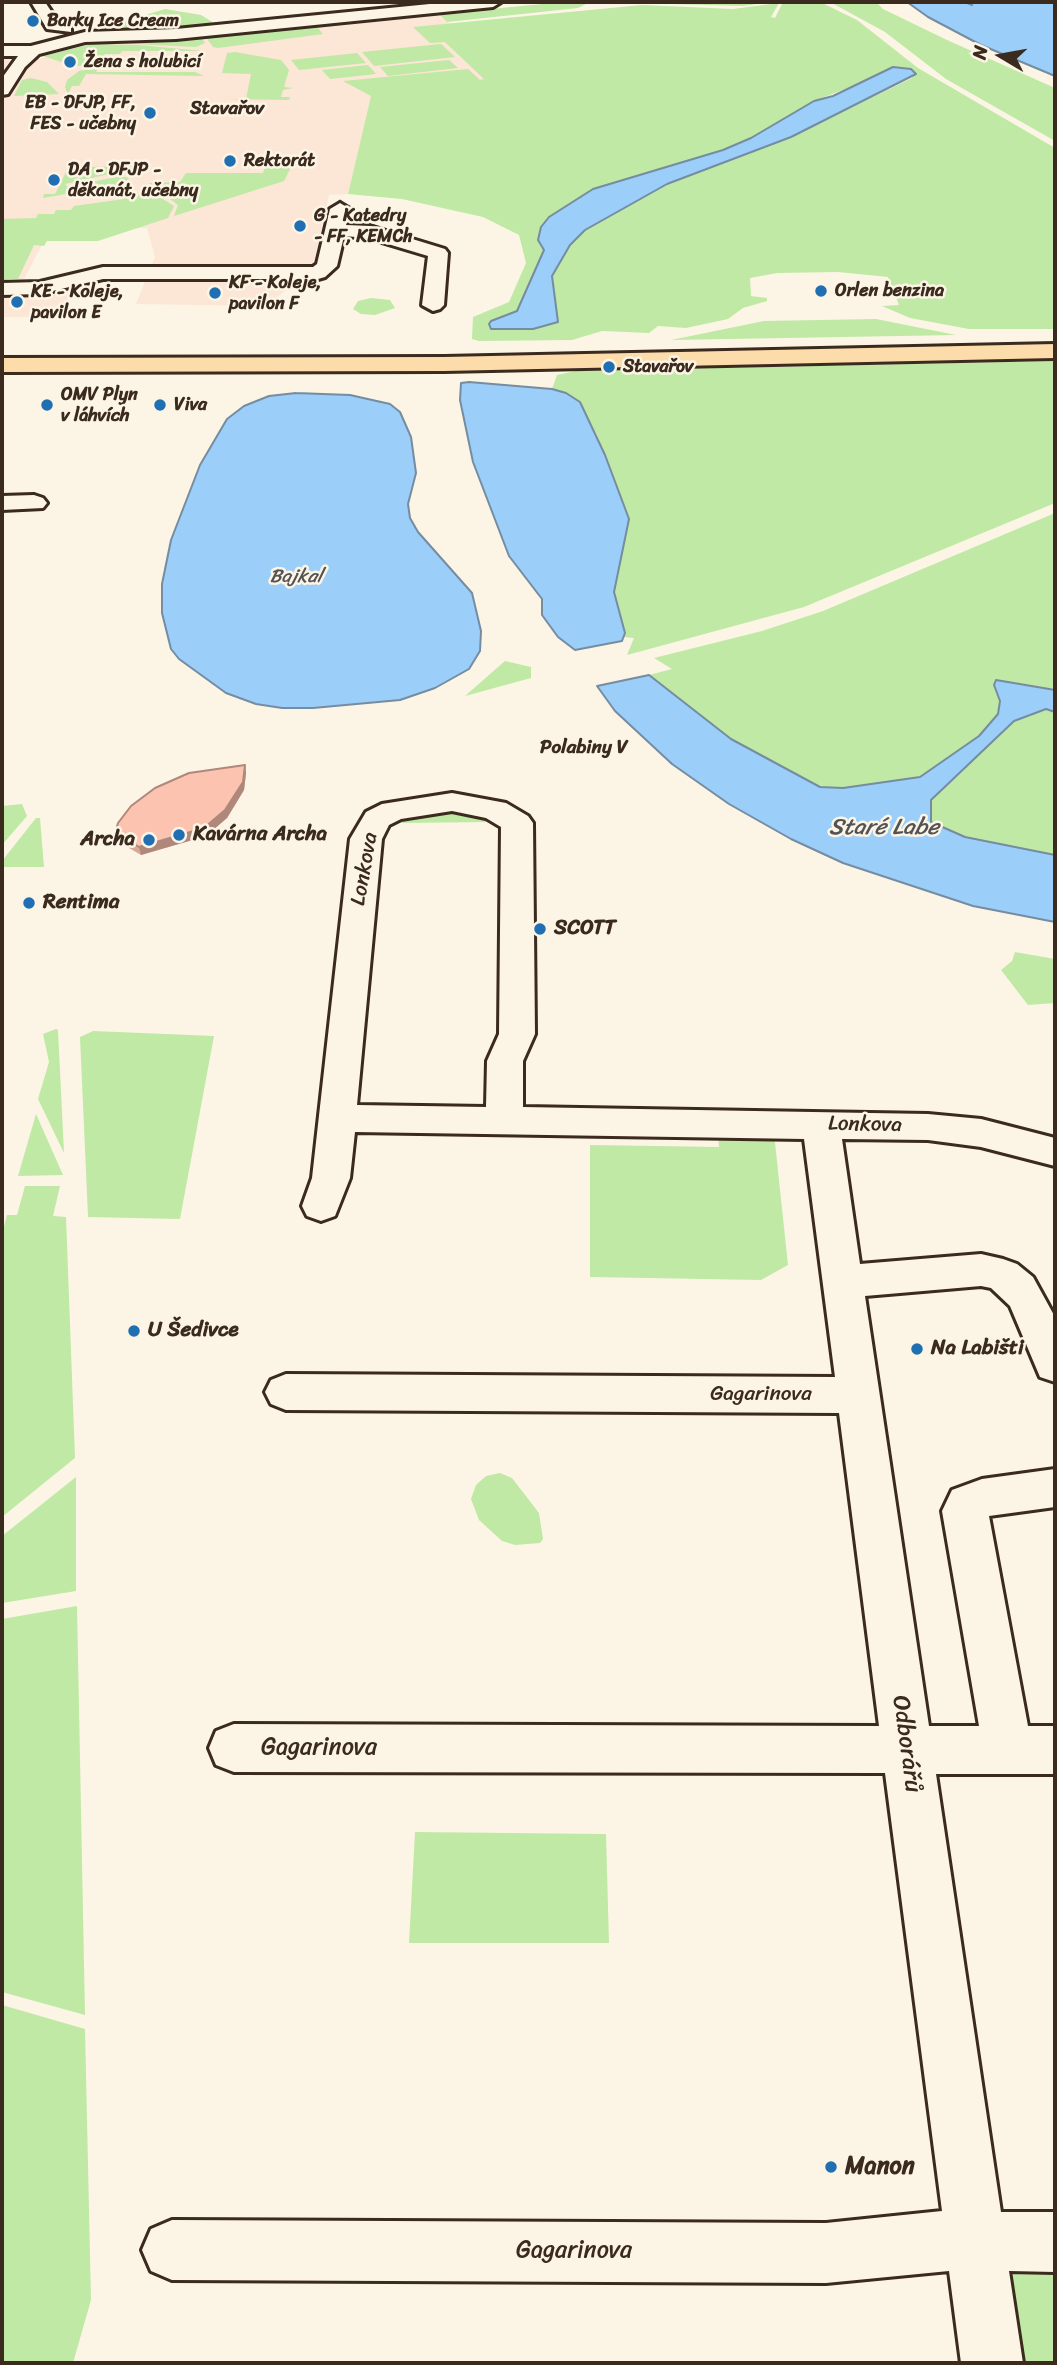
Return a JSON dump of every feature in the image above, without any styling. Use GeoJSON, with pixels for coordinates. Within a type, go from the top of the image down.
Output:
{"type":"FeatureCollection","features":[{"type":"Feature","properties":{"kind":"main road"},"geometry":{"type":"LineString","coordinates":[[2,355],[430,355],[1055,342]]}},
{"type":"Feature","properties":{"kind":"main road"},"geometry":{"type":"LineString","coordinates":[[2,365],[444,363],[1055,351]]}},
{"type":"Feature","properties":{"kind":"street"},"geometry":{"type":"LineString","coordinates":[[2,90],[37,37],[38,2]]}},
{"type":"Feature","properties":{"kind":"street"},"geometry":{"type":"LineString","coordinates":[[5,44],[37,37],[136,36],[492,2]]}},
{"type":"Feature","properties":{"kind":"street"},"geometry":{"type":"LineString","coordinates":[[2,72],[37,37],[67,36]]}},
{"type":"Feature","properties":{"kind":"street"},"geometry":{"type":"LineString","coordinates":[[2,289],[40,288],[103,273],[318,273],[327,266],[340,209]]}},
{"type":"Feature","properties":{"kind":"street"},"geometry":{"type":"LineString","coordinates":[[336,230],[370,232],[438,253],[433,305]]}},
{"type":"Feature","properties":{"kind":"street"},"geometry":{"type":"LineString","coordinates":[[2,503],[34,503]]}},
{"type":"Feature","properties":{"kind":"street","name":"Lonkova"},"geometry":{"type":"LineString","coordinates":[[321,1206],[331,1178],[368,831],[377,819],[393,811],[452,802],[495,810],[517,822],[517,1034],[505,1061],[504,1121]]}},
{"type":"Feature","properties":{"kind":"street","name":"Lonkova"},"geometry":{"type":"LineString","coordinates":[[338,1118],[956,1129],[1055,1152]]}},
{"type":"Feature","properties":{"kind":"street","name":"Odborářů"},"geometry":{"type":"LineString","coordinates":[[821,1125],[992,2363]]}},
{"type":"Feature","properties":{"kind":"street"},"geometry":{"type":"LineString","coordinates":[[842,1280],[878,1280],[981,1270],[1003,1275],[1019,1288],[1027,1300],[1055,1366]]}},
{"type":"Feature","properties":{"kind":"street","name":"Gagarinova"},"geometry":{"type":"LineString","coordinates":[[286,1392],[858,1395]]}},
{"type":"Feature","properties":{"kind":"street"},"geometry":{"type":"LineString","coordinates":[[1032,1750],[965,1511],[968,1504],[982,1498],[1055,1488]]}},
{"type":"Feature","properties":{"kind":"street","name":"Gagarinova"},"geometry":{"type":"LineString","coordinates":[[234,1748],[1032,1750]]}},
{"type":"Feature","properties":{"kind":"street","name":"Gagarinova"},"geometry":{"type":"LineString","coordinates":[[172,2250],[826,2253],[943,2241],[1055,2242]]}},
{"type":"Feature","properties":{"kind":"shaded area"},"geometry":{"type":"Polygon","coordinates":[[[434,10],[492,60],[498,78],[371,96],[348,194],[329,195],[313,270],[265,306],[136,304],[155,257],[147,228],[50,229],[19,289],[72,289],[59,317],[2,317],[2,58],[39,59],[89,46],[98,38],[434,10]]]}},
{"type":"Feature","properties":{"kind":"green space"},"geometry":{"type":"Polygon","coordinates":[[[563,2],[586,4],[578,8],[447,22],[439,14],[563,2]]]}},
{"type":"Feature","properties":{"kind":"green space"},"geometry":{"type":"Polygon","coordinates":[[[596,2],[772,2],[743,6],[596,2]]]}},
{"type":"Feature","properties":{"kind":"green space"},"geometry":{"type":"Polygon","coordinates":[[[783,2],[820,2],[857,20],[918,68],[1055,148],[1055,329],[969,329],[910,318],[882,306],[899,305],[888,277],[838,272],[777,273],[750,278],[751,296],[767,298],[767,301],[743,308],[728,319],[686,328],[658,326],[649,333],[602,331],[572,340],[479,341],[472,339],[473,317],[509,302],[526,263],[519,235],[483,217],[402,199],[348,194],[371,96],[343,81],[468,69],[480,80],[484,79],[445,42],[430,43],[413,27],[642,5],[733,9],[779,3],[771,17],[775,18],[783,2]],[[902,67],[814,101],[751,138],[723,150],[593,189],[542,244],[544,250],[517,311],[497,318],[558,322],[552,276],[570,245],[585,230],[667,184],[791,137],[912,78],[914,71],[902,67]]]}},
{"type":"Feature","properties":{"kind":"green space"},"geometry":{"type":"Polygon","coordinates":[[[830,2],[876,2],[883,9],[947,40],[1055,88],[1055,141],[946,79],[885,32],[830,2]]]}},
{"type":"Feature","properties":{"kind":"green space"},"geometry":{"type":"Polygon","coordinates":[[[165,9],[201,15],[214,23],[226,23],[143,33],[113,33],[102,28],[165,9]]]}},
{"type":"Feature","properties":{"kind":"green space"},"geometry":{"type":"Polygon","coordinates":[[[311,22],[314,26],[342,25],[318,28],[323,34],[218,48],[213,47],[203,33],[311,22]]]}},
{"type":"Feature","properties":{"kind":"green space"},"geometry":{"type":"Polygon","coordinates":[[[199,34],[205,43],[196,47],[93,42],[199,34]]]}},
{"type":"Feature","properties":{"kind":"green space"},"geometry":{"type":"Polygon","coordinates":[[[91,44],[203,51],[122,51],[120,54],[105,54],[102,60],[200,61],[182,62],[181,66],[166,66],[166,62],[101,62],[99,66],[74,66],[43,56],[91,44]]]}},
{"type":"Feature","properties":{"kind":"green space"},"geometry":{"type":"Polygon","coordinates":[[[441,44],[455,57],[374,66],[362,52],[441,44]]]}},
{"type":"Feature","properties":{"kind":"green space"},"geometry":{"type":"Polygon","coordinates":[[[227,53],[281,60],[289,70],[284,87],[293,88],[283,90],[281,97],[290,97],[289,100],[222,99],[246,99],[251,74],[222,73],[227,53]]]}},
{"type":"Feature","properties":{"kind":"green space"},"geometry":{"type":"Polygon","coordinates":[[[357,53],[366,63],[299,70],[291,60],[357,53]]]}},
{"type":"Feature","properties":{"kind":"green space"},"geometry":{"type":"Polygon","coordinates":[[[449,60],[458,68],[388,76],[380,67],[449,60]]]}},
{"type":"Feature","properties":{"kind":"green space"},"geometry":{"type":"Polygon","coordinates":[[[368,65],[376,74],[330,79],[322,70],[368,65]]]}},
{"type":"Feature","properties":{"kind":"green space"},"geometry":{"type":"Polygon","coordinates":[[[98,69],[96,72],[195,72],[204,76],[86,74],[79,86],[72,86],[69,92],[71,96],[68,95],[65,87],[67,80],[79,71],[98,69]]]}},
{"type":"Feature","properties":{"kind":"green space"},"geometry":{"type":"Polygon","coordinates":[[[31,78],[47,82],[59,94],[14,96],[22,80],[31,78]]]}},
{"type":"Feature","properties":{"kind":"green space"},"geometry":{"type":"Polygon","coordinates":[[[269,154],[290,169],[284,181],[174,216],[178,205],[149,183],[180,182],[186,173],[263,173],[269,154]]]}},
{"type":"Feature","properties":{"kind":"green space"},"geometry":{"type":"Polygon","coordinates":[[[69,166],[142,166],[140,172],[123,171],[65,184],[68,187],[121,176],[129,178],[123,184],[43,198],[44,194],[55,194],[69,166]]]}},
{"type":"Feature","properties":{"kind":"green space"},"geometry":{"type":"Polygon","coordinates":[[[144,187],[174,206],[168,218],[98,241],[47,241],[44,246],[34,245],[18,279],[8,279],[2,284],[2,219],[36,218],[38,214],[54,214],[56,210],[71,210],[74,206],[124,199],[126,195],[141,195],[144,187]]]}},
{"type":"Feature","properties":{"kind":"green space"},"geometry":{"type":"Polygon","coordinates":[[[371,298],[390,300],[395,308],[375,315],[361,314],[353,309],[358,301],[371,298]]]}},
{"type":"Feature","properties":{"kind":"green space"},"geometry":{"type":"Polygon","coordinates":[[[876,319],[956,335],[671,340],[764,321],[876,319]]]}},
{"type":"Feature","properties":{"kind":"green space"},"geometry":{"type":"Polygon","coordinates":[[[1055,361],[1055,503],[804,607],[627,655],[634,638],[624,637],[614,592],[629,519],[596,433],[566,393],[552,389],[557,375],[576,371],[1055,361]]]}},
{"type":"Feature","properties":{"kind":"green space"},"geometry":{"type":"Polygon","coordinates":[[[1055,513],[1055,690],[996,680],[994,685],[1000,701],[998,714],[979,736],[920,777],[843,788],[820,787],[731,739],[649,675],[672,669],[654,658],[762,631],[823,611],[1055,513]]]}},
{"type":"Feature","properties":{"kind":"green space"},"geometry":{"type":"Polygon","coordinates":[[[505,661],[531,667],[531,678],[465,696],[505,661]]]}},
{"type":"Feature","properties":{"kind":"green space"},"geometry":{"type":"Polygon","coordinates":[[[1046,709],[1055,712],[1055,855],[965,837],[931,823],[931,800],[971,759],[1014,720],[1046,709]]]}},
{"type":"Feature","properties":{"kind":"green space"},"geometry":{"type":"Polygon","coordinates":[[[22,804],[27,816],[2,845],[2,806],[22,804]]]}},
{"type":"Feature","properties":{"kind":"green space"},"geometry":{"type":"Polygon","coordinates":[[[450,809],[477,816],[488,822],[401,823],[409,818],[450,809]]]}},
{"type":"Feature","properties":{"kind":"green space"},"geometry":{"type":"Polygon","coordinates":[[[36,818],[40,818],[44,867],[2,867],[2,861],[36,818]]]}},
{"type":"Feature","properties":{"kind":"green space"},"geometry":{"type":"Polygon","coordinates":[[[1015,952],[1055,959],[1055,1003],[1028,1005],[1001,970],[1012,961],[1015,952]]]}},
{"type":"Feature","properties":{"kind":"green space"},"geometry":{"type":"Polygon","coordinates":[[[56,1029],[64,1153],[38,1099],[49,1062],[43,1034],[56,1029]]]}},
{"type":"Feature","properties":{"kind":"green space"},"geometry":{"type":"Polygon","coordinates":[[[93,1031],[214,1036],[180,1219],[88,1217],[80,1037],[93,1031]]]}},
{"type":"Feature","properties":{"kind":"green space"},"geometry":{"type":"Polygon","coordinates":[[[36,1114],[63,1175],[18,1176],[36,1114]]]}},
{"type":"Feature","properties":{"kind":"green space"},"geometry":{"type":"Polygon","coordinates":[[[718,1132],[774,1133],[788,1265],[761,1280],[590,1277],[590,1145],[719,1147],[718,1132]]]}},
{"type":"Feature","properties":{"kind":"green space"},"geometry":{"type":"Polygon","coordinates":[[[25,1186],[60,1186],[53,1216],[66,1217],[75,1458],[2,1517],[2,1234],[7,1215],[17,1215],[25,1186]]]}},
{"type":"Feature","properties":{"kind":"green space"},"geometry":{"type":"Polygon","coordinates":[[[500,1473],[512,1478],[539,1513],[543,1539],[540,1543],[515,1545],[502,1541],[479,1520],[471,1499],[476,1485],[486,1476],[500,1473]]]}},
{"type":"Feature","properties":{"kind":"green space"},"geometry":{"type":"Polygon","coordinates":[[[76,1477],[76,1591],[2,1603],[2,1536],[76,1477]]]}},
{"type":"Feature","properties":{"kind":"green space"},"geometry":{"type":"Polygon","coordinates":[[[77,1606],[85,2015],[2,1992],[2,1619],[77,1606]]]}},
{"type":"Feature","properties":{"kind":"green space"},"geometry":{"type":"Polygon","coordinates":[[[415,1832],[606,1834],[609,1943],[409,1943],[415,1832]]]}},
{"type":"Feature","properties":{"kind":"green space"},"geometry":{"type":"Polygon","coordinates":[[[2,2005],[85,2029],[91,2300],[73,2363],[2,2363],[2,2005]]]}},
{"type":"Feature","properties":{"kind":"green space"},"geometry":{"type":"Polygon","coordinates":[[[1031,2259],[1055,2260],[1055,2363],[1018,2363],[1008,2284],[1017,2267],[1031,2259]]]}},
{"type":"Feature","properties":{"kind":"water"},"geometry":{"type":"Polygon","coordinates":[[[907,2],[965,2],[972,5],[969,2],[1055,2],[1055,76],[981,45],[928,17],[907,2]]]}},
{"type":"Feature","properties":{"kind":"water"},"geometry":{"type":"Polygon","coordinates":[[[893,67],[911,69],[916,74],[791,137],[667,184],[585,230],[570,245],[552,276],[558,322],[533,329],[491,329],[491,321],[517,311],[544,250],[538,240],[541,227],[549,217],[593,189],[723,150],[751,138],[814,101],[833,96],[893,67]]]}},
{"type":"Feature","properties":{"kind":"water"},"geometry":{"type":"Polygon","coordinates":[[[461,383],[552,389],[566,393],[580,402],[605,455],[629,519],[614,592],[625,633],[622,641],[575,650],[558,637],[542,615],[542,599],[509,556],[473,462],[460,400],[461,383]]]}},
{"type":"Feature","properties":{"kind":"water","name":"Bajkal"},"geometry":{"type":"Polygon","coordinates":[[[296,393],[350,395],[390,404],[400,412],[411,437],[416,473],[408,504],[410,518],[418,532],[472,593],[481,631],[480,651],[469,669],[435,688],[400,700],[282,708],[256,704],[226,693],[179,659],[171,649],[162,613],[162,584],[171,540],[200,465],[227,419],[244,406],[269,396],[296,393]]]}},
{"type":"Feature","properties":{"kind":"water","name":"Staré Labe"},"geometry":{"type":"Polygon","coordinates":[[[649,675],[731,739],[820,787],[843,788],[920,777],[979,736],[998,714],[1000,701],[994,685],[996,680],[1055,690],[1055,712],[1046,709],[1014,721],[931,800],[931,822],[965,837],[1055,855],[1055,922],[973,906],[843,863],[791,839],[729,804],[672,764],[615,711],[597,686],[649,675]]]}},
{"type":"Feature","properties":{"kind":"building"},"geometry":{"type":"Polygon","coordinates":[[[245,765],[243,782],[225,810],[204,828],[139,847],[115,833],[118,823],[131,806],[155,788],[189,773],[245,765]]]}},
{"type":"Feature","properties":{"kind":"place","name":"Barky Ice Cream"},"geometry":{"type":"Point","coordinates":[33,21]}},
{"type":"Feature","properties":{"kind":"place","name":"Žena s holubicí"},"geometry":{"type":"Point","coordinates":[70,62]}},
{"type":"Feature","properties":{"kind":"place","name":"EB - DFJP, FF, FES - učebny"},"geometry":{"type":"Point","coordinates":[150,113]}},
{"type":"Feature","properties":{"kind":"place","name":"Rektorát"},"geometry":{"type":"Point","coordinates":[230,161]}},
{"type":"Feature","properties":{"kind":"place","name":"DA - DFJP - děkanát, učebny"},"geometry":{"type":"Point","coordinates":[54,180]}},
{"type":"Feature","properties":{"kind":"place","name":"G - Katedry - FF, KEMCh"},"geometry":{"type":"Point","coordinates":[300,226]}},
{"type":"Feature","properties":{"kind":"place","name":"Orlen benzina"},"geometry":{"type":"Point","coordinates":[821,291]}},
{"type":"Feature","properties":{"kind":"place","name":"KF - Koleje, pavilon F"},"geometry":{"type":"Point","coordinates":[215,293]}},
{"type":"Feature","properties":{"kind":"place","name":"KE - Koleje, pavilon E"},"geometry":{"type":"Point","coordinates":[17,302]}},
{"type":"Feature","properties":{"kind":"place","name":"Stavařov"},"geometry":{"type":"Point","coordinates":[609,367]}},
{"type":"Feature","properties":{"kind":"place","name":"OMV Plyn v láhvích"},"geometry":{"type":"Point","coordinates":[47,405]}},
{"type":"Feature","properties":{"kind":"place","name":"Viva"},"geometry":{"type":"Point","coordinates":[160,405]}},
{"type":"Feature","properties":{"kind":"place","name":"Kavárna Archa"},"geometry":{"type":"Point","coordinates":[179,835]}},
{"type":"Feature","properties":{"kind":"place","name":"Archa"},"geometry":{"type":"Point","coordinates":[149,840]}},
{"type":"Feature","properties":{"kind":"place","name":"Rentima"},"geometry":{"type":"Point","coordinates":[29,903]}},
{"type":"Feature","properties":{"kind":"place","name":"SCOTT"},"geometry":{"type":"Point","coordinates":[540,929]}},
{"type":"Feature","properties":{"kind":"place","name":"U Šedivce"},"geometry":{"type":"Point","coordinates":[134,1331]}},
{"type":"Feature","properties":{"kind":"place","name":"Na Labišti"},"geometry":{"type":"Point","coordinates":[917,1349]}},
{"type":"Feature","properties":{"kind":"place","name":"Manon"},"geometry":{"type":"Point","coordinates":[831,2167]}},
{"type":"Feature","properties":{"kind":"district","name":"Stavařov"},"geometry":{"type":"Point","coordinates":[227,109]}},
{"type":"Feature","properties":{"kind":"district","name":"Polabiny V"},"geometry":{"type":"Point","coordinates":[584,748]}}]}
